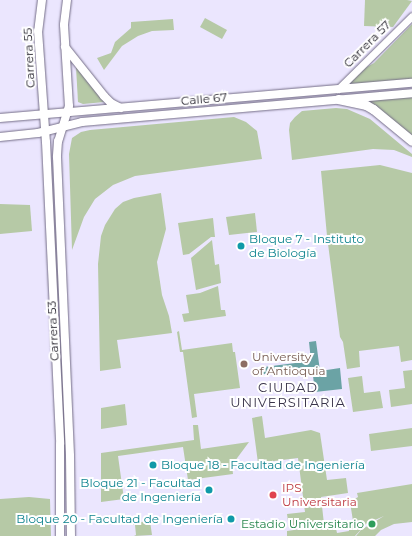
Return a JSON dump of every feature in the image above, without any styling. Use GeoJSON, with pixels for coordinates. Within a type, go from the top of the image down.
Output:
{"type":"FeatureCollection","features":[{"type":"Feature","properties":{"kind":"highway"},"geometry":{"type":"LineString","coordinates":[[338,99],[366,105],[412,141]]}},
{"type":"Feature","properties":{"kind":"main road","name":"Carrera 55"},"geometry":{"type":"LineString","coordinates":[[42,0],[38,31],[44,114]]}},
{"type":"Feature","properties":{"kind":"main road"},"geometry":{"type":"LineString","coordinates":[[63,126],[68,113],[69,100],[64,20],[66,0]]}},
{"type":"Feature","properties":{"kind":"main road"},"geometry":{"type":"LineString","coordinates":[[65,46],[104,96],[111,103],[122,108]]}},
{"type":"Feature","properties":{"kind":"main road","name":"Calle 67"},"geometry":{"type":"LineString","coordinates":[[0,118],[412,83]]}},
{"type":"Feature","properties":{"kind":"main road","name":"Calle 67"},"geometry":{"type":"LineString","coordinates":[[0,137],[45,132],[82,122],[412,93]]}},
{"type":"Feature","properties":{"kind":"main road"},"geometry":{"type":"LineString","coordinates":[[44,114],[45,132]]}},
{"type":"Feature","properties":{"kind":"main road","name":"Carrera 53"},"geometry":{"type":"LineString","coordinates":[[63,126],[58,141],[56,157],[70,450],[71,536]]}},
{"type":"Feature","properties":{"kind":"main road","name":"Carrera 53"},"geometry":{"type":"LineString","coordinates":[[45,132],[60,444],[60,536]]}},
{"type":"Feature","properties":{"kind":"street","name":"Carrera 57"},"geometry":{"type":"LineString","coordinates":[[338,89],[412,16]]}},
{"type":"Feature","properties":{"kind":"shaded area"},"geometry":{"type":"Polygon","coordinates":[[[365,0],[412,1],[393,27],[364,26],[365,0]]]}},
{"type":"Feature","properties":{"kind":"shaded area"},"geometry":{"type":"Polygon","coordinates":[[[205,18],[227,30],[222,39],[200,27],[205,18]]]}},
{"type":"Feature","properties":{"kind":"shaded area"},"geometry":{"type":"Polygon","coordinates":[[[173,19],[174,30],[152,31],[138,36],[122,46],[104,70],[97,58],[111,53],[115,42],[131,28],[131,22],[173,19]]]}},
{"type":"Feature","properties":{"kind":"shaded area"},"geometry":{"type":"Polygon","coordinates":[[[412,24],[412,79],[348,85],[365,68],[374,63],[412,24]]]}},
{"type":"Feature","properties":{"kind":"shaded area"},"geometry":{"type":"Polygon","coordinates":[[[76,67],[104,102],[83,104],[78,102],[76,67]]]}},
{"type":"Feature","properties":{"kind":"shaded area"},"geometry":{"type":"Polygon","coordinates":[[[412,95],[412,139],[359,100],[412,95]]]}},
{"type":"Feature","properties":{"kind":"shaded area"},"geometry":{"type":"Polygon","coordinates":[[[336,108],[347,109],[370,119],[412,154],[412,157],[394,150],[373,149],[292,160],[289,130],[290,123],[295,117],[302,111],[336,108]]]}},
{"type":"Feature","properties":{"kind":"shaded area"},"geometry":{"type":"Polygon","coordinates":[[[234,117],[246,122],[257,131],[262,159],[135,176],[113,185],[95,199],[84,217],[72,250],[69,154],[72,138],[81,132],[90,130],[234,117]]]}},
{"type":"Feature","properties":{"kind":"shaded area"},"geometry":{"type":"Polygon","coordinates":[[[380,165],[412,173],[412,360],[401,362],[399,346],[359,351],[360,367],[347,369],[343,342],[340,337],[327,236],[321,171],[380,165]]]}},
{"type":"Feature","properties":{"kind":"shaded area"},"geometry":{"type":"Polygon","coordinates":[[[161,193],[166,229],[157,262],[162,295],[169,316],[172,333],[117,340],[121,368],[100,371],[98,264],[101,236],[105,225],[115,209],[123,202],[134,198],[161,193]]]}},
{"type":"Feature","properties":{"kind":"shaded area"},"geometry":{"type":"Polygon","coordinates":[[[0,204],[30,205],[32,231],[0,234],[0,204]]]}},
{"type":"Feature","properties":{"kind":"shaded area"},"geometry":{"type":"Polygon","coordinates":[[[255,213],[257,232],[229,235],[226,217],[255,213]]]}},
{"type":"Feature","properties":{"kind":"shaded area"},"geometry":{"type":"Polygon","coordinates":[[[213,218],[215,237],[211,237],[189,254],[183,255],[178,223],[213,218]]]}},
{"type":"Feature","properties":{"kind":"shaded area"},"geometry":{"type":"Polygon","coordinates":[[[212,240],[215,265],[219,264],[221,283],[196,290],[191,258],[212,240]]]}},
{"type":"Feature","properties":{"kind":"shaded area"},"geometry":{"type":"Polygon","coordinates":[[[218,286],[221,310],[225,310],[226,316],[184,322],[182,314],[189,313],[186,295],[200,293],[218,286]]]}},
{"type":"Feature","properties":{"kind":"shaded area"},"geometry":{"type":"Polygon","coordinates":[[[179,331],[182,350],[232,343],[233,352],[235,352],[240,388],[194,394],[197,417],[192,418],[183,352],[180,352],[177,332],[179,331]]]}},
{"type":"Feature","properties":{"kind":"shaded area"},"geometry":{"type":"Polygon","coordinates":[[[316,341],[320,371],[340,368],[342,389],[315,392],[312,368],[257,375],[256,368],[311,361],[309,342],[316,341]]]}},
{"type":"Feature","properties":{"kind":"shaded area"},"geometry":{"type":"Polygon","coordinates":[[[412,370],[412,404],[391,407],[389,390],[405,388],[403,371],[412,370]]]}},
{"type":"Feature","properties":{"kind":"shaded area"},"geometry":{"type":"Polygon","coordinates":[[[362,376],[364,393],[380,391],[383,408],[353,412],[348,378],[362,376]]]}},
{"type":"Feature","properties":{"kind":"shaded area"},"geometry":{"type":"Polygon","coordinates":[[[125,404],[127,425],[101,429],[101,408],[125,404]]]}},
{"type":"Feature","properties":{"kind":"shaded area"},"geometry":{"type":"Polygon","coordinates":[[[262,416],[265,438],[311,430],[320,433],[327,480],[346,478],[348,493],[321,497],[324,524],[289,528],[287,514],[305,512],[298,458],[258,463],[252,418],[262,416]]]}},
{"type":"Feature","properties":{"kind":"shaded area"},"geometry":{"type":"Polygon","coordinates":[[[193,425],[198,425],[201,449],[249,442],[232,465],[233,474],[188,480],[183,447],[118,456],[124,499],[101,502],[101,453],[194,440],[193,425]]]}},
{"type":"Feature","properties":{"kind":"shaded area"},"geometry":{"type":"Polygon","coordinates":[[[412,428],[412,446],[371,451],[369,434],[412,428]]]}},
{"type":"Feature","properties":{"kind":"shaded area"},"geometry":{"type":"Polygon","coordinates":[[[412,484],[412,522],[394,524],[381,530],[375,536],[356,536],[361,530],[384,516],[366,524],[355,536],[287,536],[287,531],[335,524],[337,533],[349,531],[348,522],[353,521],[350,502],[358,497],[357,493],[412,484]]]}},
{"type":"Feature","properties":{"kind":"shaded area"},"geometry":{"type":"Polygon","coordinates":[[[29,497],[50,499],[51,536],[0,536],[0,499],[29,497]]]}},
{"type":"Feature","properties":{"kind":"shaded area"},"geometry":{"type":"Polygon","coordinates":[[[150,521],[152,535],[134,536],[136,535],[135,525],[132,523],[150,521]]]}},
{"type":"Feature","properties":{"kind":"place","name":"Bloque 7 - Instituto de Biología"},"geometry":{"type":"Point","coordinates":[241,246]}},
{"type":"Feature","properties":{"kind":"place","name":"University of Antioquia"},"geometry":{"type":"Point","coordinates":[244,364]}},
{"type":"Feature","properties":{"kind":"place","name":"Bloque 18 - Facultad de Ingeniería"},"geometry":{"type":"Point","coordinates":[153,465]}},
{"type":"Feature","properties":{"kind":"place","name":"Bloque 21 - Facultad de Ingeniería"},"geometry":{"type":"Point","coordinates":[209,490]}},
{"type":"Feature","properties":{"kind":"place","name":"IPS Universitaria"},"geometry":{"type":"Point","coordinates":[273,495]}},
{"type":"Feature","properties":{"kind":"place","name":"Bloque 20 - Facultad de Ingeniería"},"geometry":{"type":"Point","coordinates":[231,519]}},
{"type":"Feature","properties":{"kind":"place","name":"Estadio Universitario"},"geometry":{"type":"Point","coordinates":[372,524]}},
{"type":"Feature","properties":{"kind":"district","name":"CIUDAD UNIVERSITARIA"},"geometry":{"type":"Point","coordinates":[288,396]}}]}
